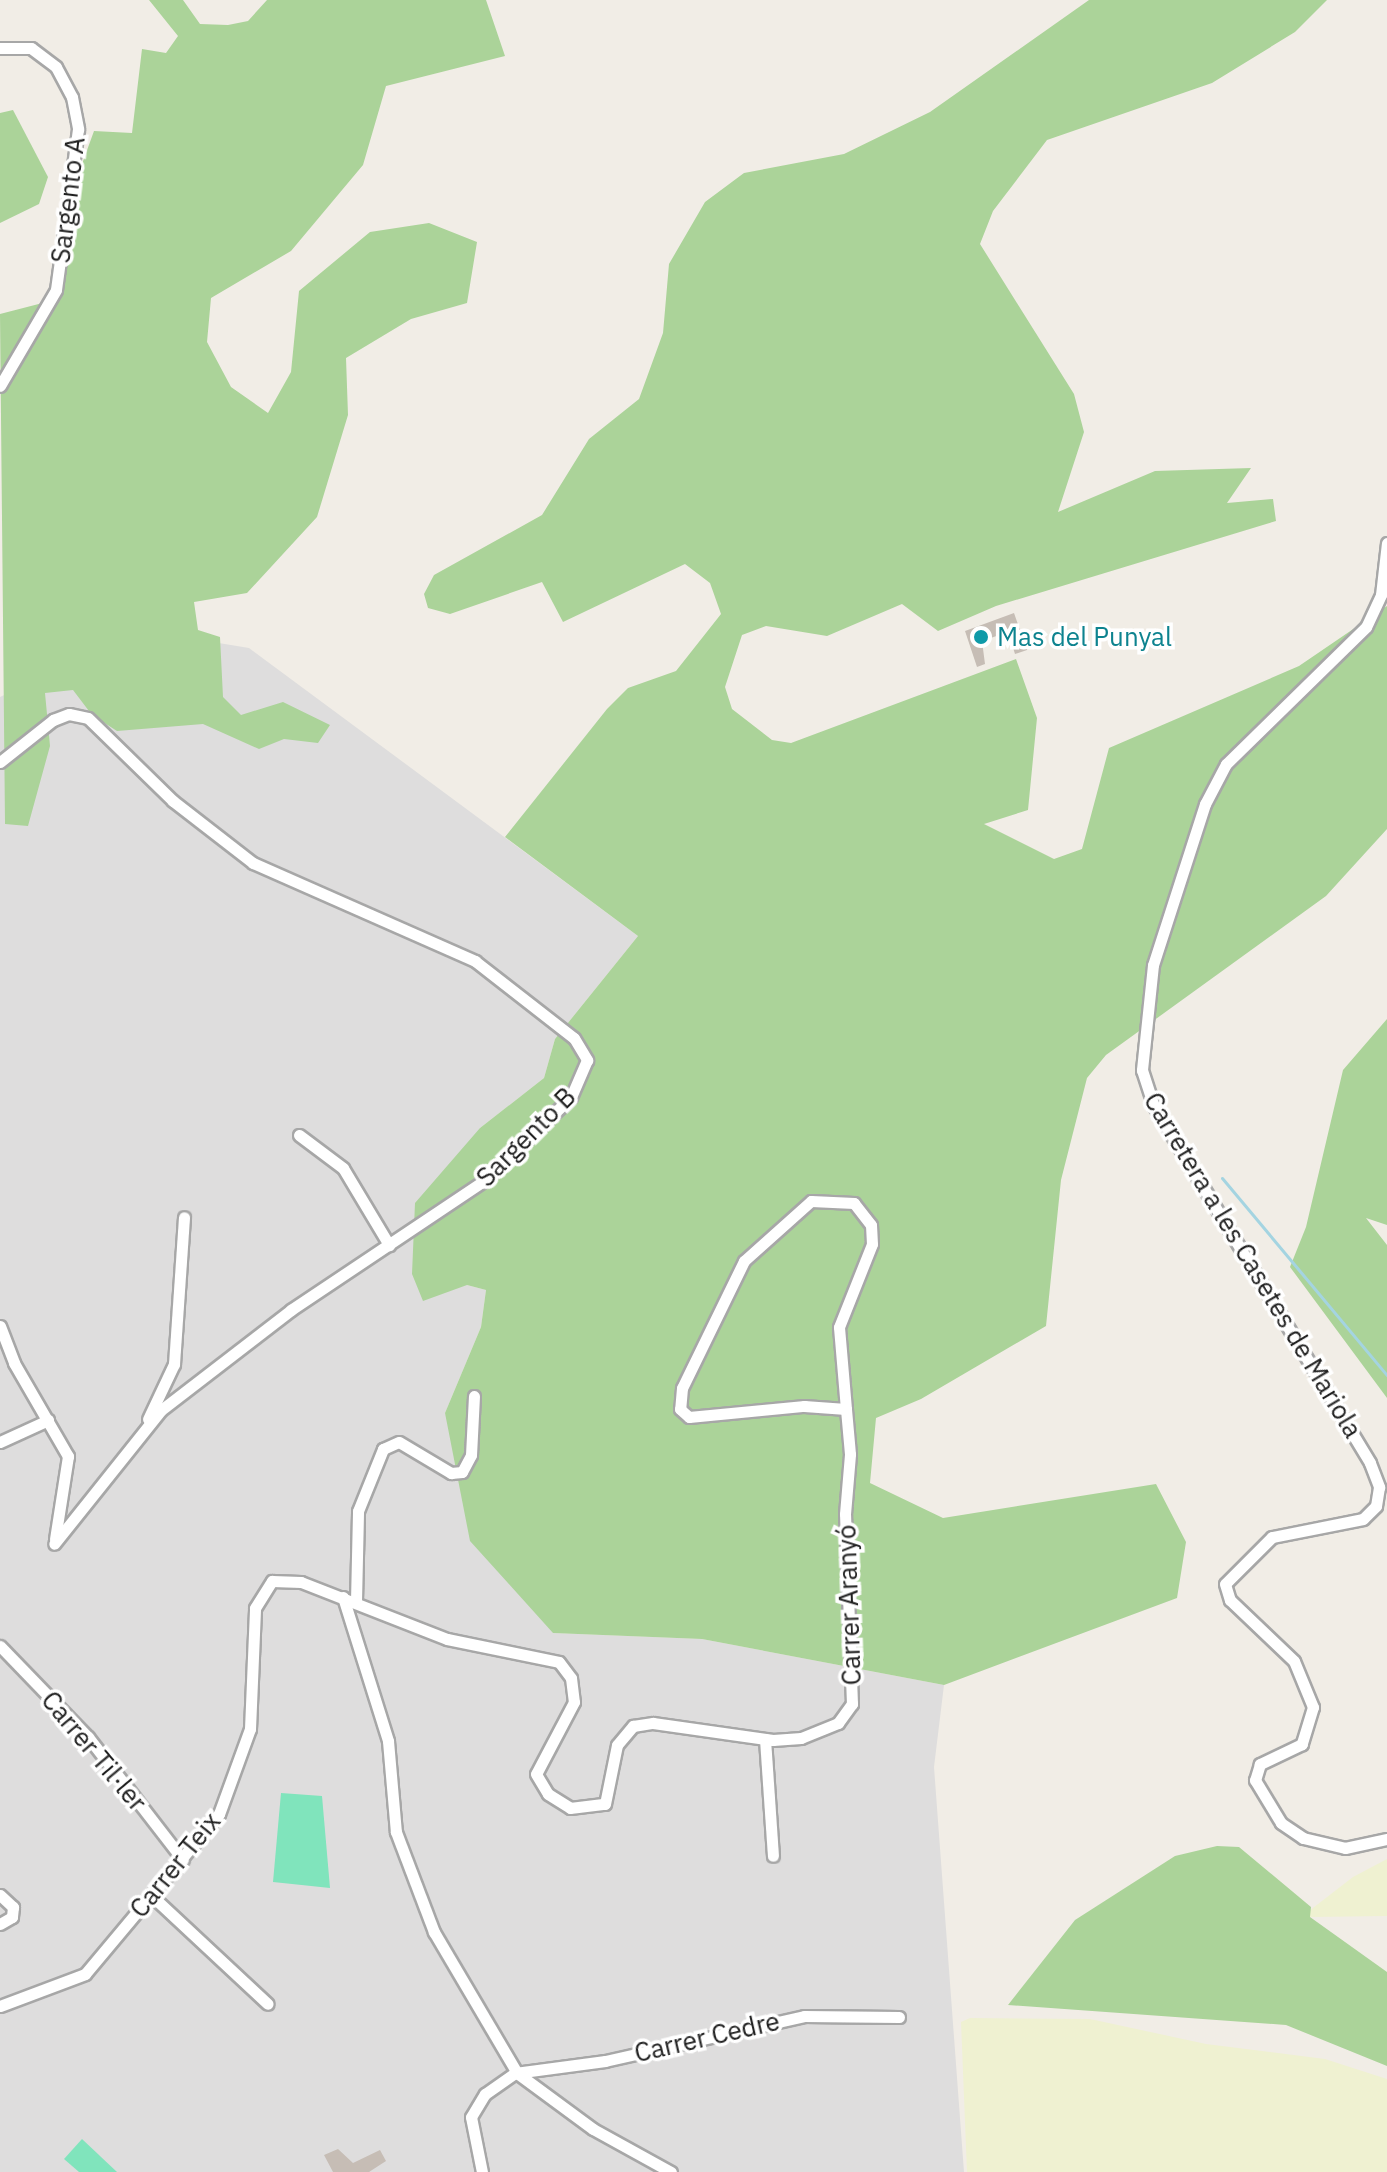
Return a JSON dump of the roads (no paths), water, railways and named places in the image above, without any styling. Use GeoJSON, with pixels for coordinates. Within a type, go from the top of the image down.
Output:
{"type":"FeatureCollection","features":[{"type":"Feature","properties":{"kind":"street","name":"Sargento A"},"geometry":{"type":"LineString","coordinates":[[0,48],[31,48],[56,67],[72,97],[78,129],[56,290],[0,386]]}},
{"type":"Feature","properties":{"kind":"street","name":"Carretera a les Casetes de Mariola"},"geometry":{"type":"LineString","coordinates":[[1387,543],[1381,595],[1366,627],[1226,764],[1205,804],[1153,965],[1142,1070],[1154,1106],[1370,1463],[1379,1487],[1376,1506],[1363,1519],[1272,1537],[1225,1584],[1230,1600],[1294,1661],[1313,1707],[1302,1744],[1260,1764],[1255,1780],[1281,1823],[1303,1838],[1345,1848],[1387,1839]]}},
{"type":"Feature","properties":{"kind":"street","name":"Sargento B"},"geometry":{"type":"LineString","coordinates":[[0,762],[53,720],[69,714],[88,718],[173,801],[253,863],[475,961],[579,1044],[586,1069],[571,1097],[476,1188],[291,1310],[144,1427],[54,1544],[70,1466],[48,1420]]}},
{"type":"Feature","properties":{"kind":"street"},"geometry":{"type":"LineString","coordinates":[[299,1135],[343,1168],[389,1245]]}},
{"type":"Feature","properties":{"kind":"street","name":"Carrer Aranyó"},"geometry":{"type":"LineString","coordinates":[[338,1596],[447,1639],[547,1656],[567,1670],[574,1702],[536,1774],[548,1794],[570,1808],[605,1804],[617,1745],[633,1726],[653,1723],[765,1739],[822,1732],[852,1704],[846,1409],[839,1327],[872,1244],[871,1225],[854,1203],[811,1201],[744,1261],[682,1388],[680,1409],[689,1417],[804,1406],[846,1409]]}},
{"type":"Feature","properties":{"kind":"street"},"geometry":{"type":"LineString","coordinates":[[144,1427],[174,1364],[184,1217]]}},
{"type":"Feature","properties":{"kind":"street"},"geometry":{"type":"LineString","coordinates":[[0,1326],[48,1420],[0,1442]]}},
{"type":"Feature","properties":{"kind":"street"},"geometry":{"type":"LineString","coordinates":[[356,1601],[358,1511],[383,1449],[399,1442],[451,1473],[462,1472],[471,1455],[474,1396]]}},
{"type":"Feature","properties":{"kind":"street","name":"Carrer Teix"},"geometry":{"type":"LineString","coordinates":[[0,2006],[78,1980],[219,1814],[244,1753],[259,1595],[282,1579],[338,1596]]}},
{"type":"Feature","properties":{"kind":"street"},"geometry":{"type":"LineString","coordinates":[[338,1596],[388,1741],[389,1803],[400,1845],[434,1932],[517,2073],[593,2129],[671,2172]]}},
{"type":"Feature","properties":{"kind":"street","name":"Carrer Til·ler"},"geometry":{"type":"LineString","coordinates":[[0,1646],[88,1737],[183,1860]]}},
{"type":"Feature","properties":{"kind":"street"},"geometry":{"type":"LineString","coordinates":[[765,1739],[773,1856]]}},
{"type":"Feature","properties":{"kind":"street"},"geometry":{"type":"LineString","coordinates":[[0,1895],[13,1907],[12,1917],[0,1924]]}},
{"type":"Feature","properties":{"kind":"street"},"geometry":{"type":"LineString","coordinates":[[152,1896],[268,2004]]}},
{"type":"Feature","properties":{"kind":"street","name":"Carrer Cedre"},"geometry":{"type":"LineString","coordinates":[[517,2073],[605,2061],[804,2016],[899,2017]]}},
{"type":"Feature","properties":{"kind":"street"},"geometry":{"type":"LineString","coordinates":[[482,2172],[471,2117],[485,2094],[517,2073]]}},
{"type":"Feature","properties":{"kind":"waterway"},"geometry":{"type":"LineString","coordinates":[[1222,1178],[1387,1375]]}},
{"type":"Feature","properties":{"kind":"place","name":"Mas del Punyal"},"geometry":{"type":"Point","coordinates":[981,637]}}]}
